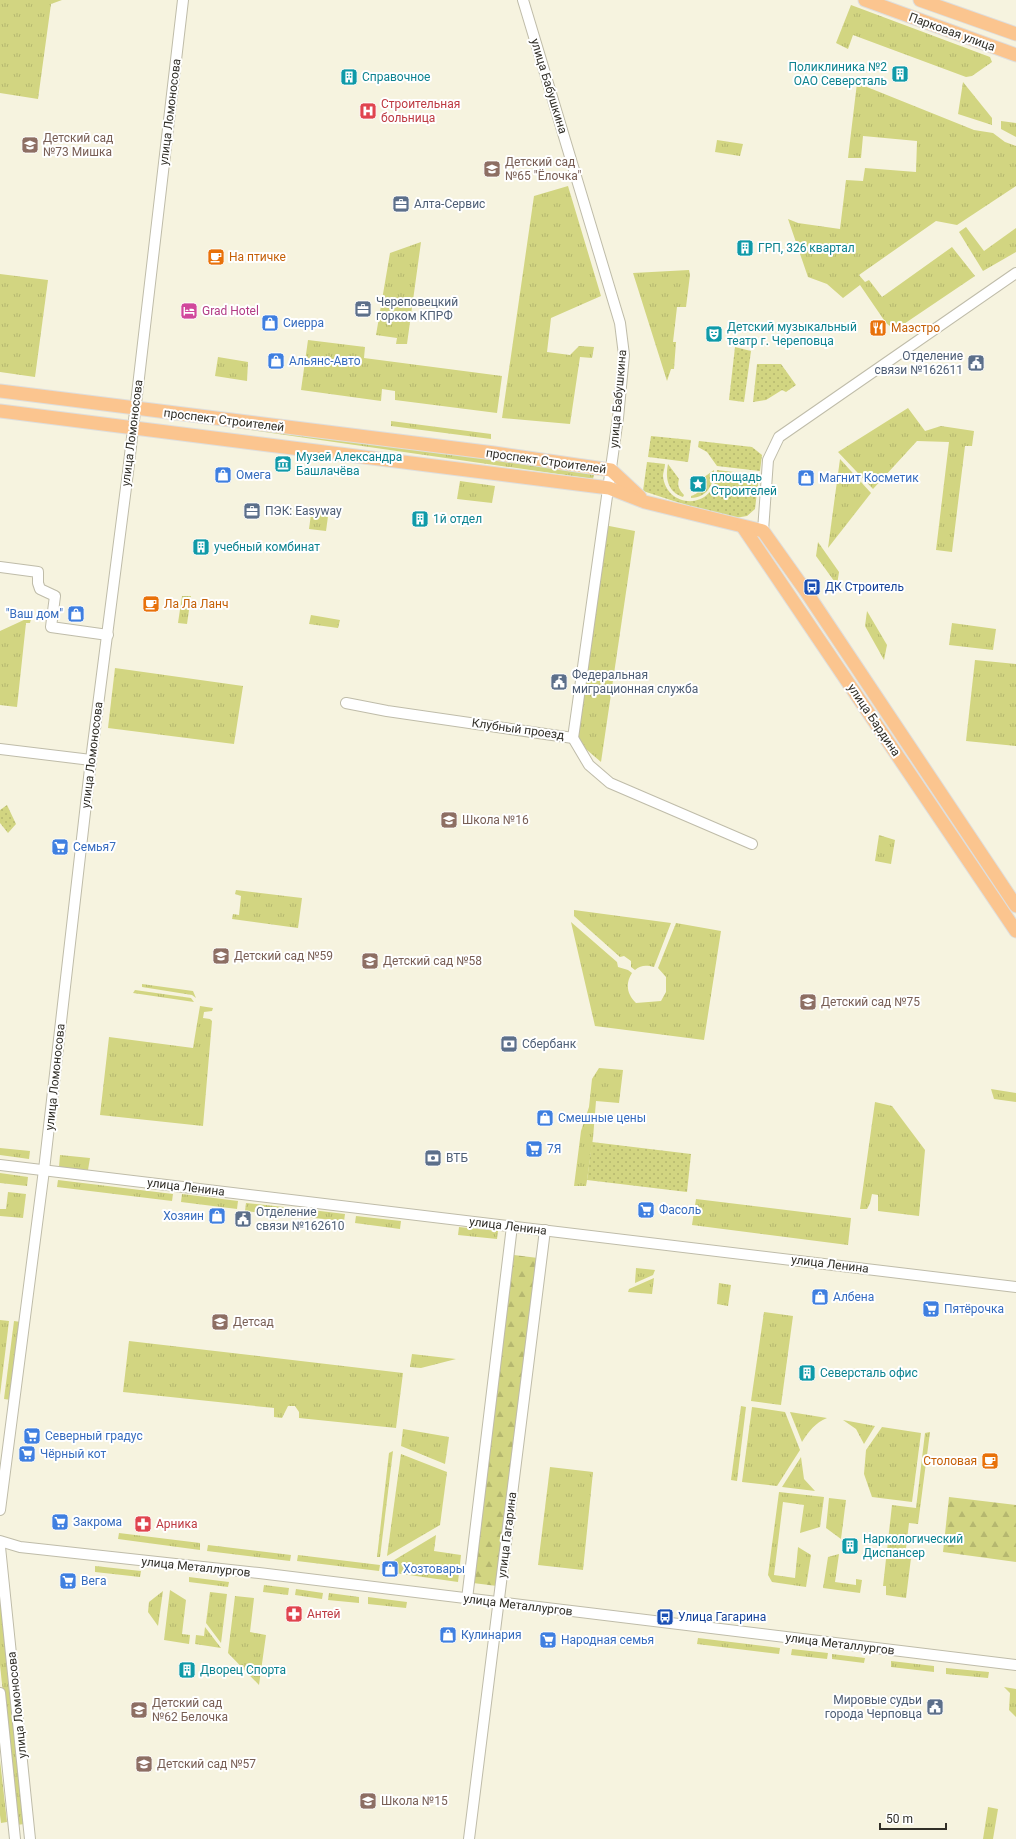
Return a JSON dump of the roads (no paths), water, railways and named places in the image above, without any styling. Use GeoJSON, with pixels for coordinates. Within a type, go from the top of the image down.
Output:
{"type":"FeatureCollection","features":[{"type":"Feature","properties":{"kind":"main road","name":"Парковая улица"},"geometry":{"type":"LineString","coordinates":[[864,0],[1016,55]]}},
{"type":"Feature","properties":{"kind":"main road","name":"Парковая улица"},"geometry":{"type":"LineString","coordinates":[[920,0],[1016,34]]}},
{"type":"Feature","properties":{"kind":"main road","name":"проспект Строителей"},"geometry":{"type":"LineString","coordinates":[[0,391],[486,452],[612,470],[646,502]]}},
{"type":"Feature","properties":{"kind":"main road","name":"проспект Строителей"},"geometry":{"type":"LineString","coordinates":[[0,411],[609,488],[646,502]]}},
{"type":"Feature","properties":{"kind":"main road"},"geometry":{"type":"LineString","coordinates":[[646,502],[763,531]]}},
{"type":"Feature","properties":{"kind":"main road","name":"улица Бардина"},"geometry":{"type":"LineString","coordinates":[[743,527],[1016,931]]}},
{"type":"Feature","properties":{"kind":"main road","name":"улица Бардина"},"geometry":{"type":"LineString","coordinates":[[763,531],[805,590],[1016,905],[1004,912]]}},
{"type":"Feature","properties":{"kind":"street","name":"улица Ломоносова"},"geometry":{"type":"LineString","coordinates":[[0,1510],[44,1170],[91,760],[108,635],[183,0]]}},
{"type":"Feature","properties":{"kind":"street","name":"улица Бабушкина"},"geometry":{"type":"LineString","coordinates":[[523,0],[620,323],[624,355],[612,470],[573,738]]}},
{"type":"Feature","properties":{"kind":"street"},"geometry":{"type":"LineString","coordinates":[[763,531],[768,460],[779,437],[1016,273]]}},
{"type":"Feature","properties":{"kind":"street"},"geometry":{"type":"LineString","coordinates":[[0,567],[38,572],[38,583],[40,588],[55,596],[51,627],[108,635]]}},
{"type":"Feature","properties":{"kind":"street","name":"Клубный проезд"},"geometry":{"type":"LineString","coordinates":[[346,703],[387,711],[573,738],[589,765],[610,783],[752,844]]}},
{"type":"Feature","properties":{"kind":"street"},"geometry":{"type":"LineString","coordinates":[[0,749],[91,760]]}},
{"type":"Feature","properties":{"kind":"street","name":"улица Ленина"},"geometry":{"type":"LineString","coordinates":[[0,1165],[1016,1287]]}},
{"type":"Feature","properties":{"kind":"street"},"geometry":{"type":"LineString","coordinates":[[466,1599],[512,1226]]}},
{"type":"Feature","properties":{"kind":"street","name":"улица Гагарина"},"geometry":{"type":"LineString","coordinates":[[469,1839],[545,1230]]}},
{"type":"Feature","properties":{"kind":"street","name":"улица Металлургов"},"geometry":{"type":"LineString","coordinates":[[0,1541],[20,1547]]}},
{"type":"Feature","properties":{"kind":"street","name":"улица Металлургов"},"geometry":{"type":"LineString","coordinates":[[0,1548],[20,1547],[1016,1665]]}},
{"type":"Feature","properties":{"kind":"street","name":"улица Ломоносова"},"geometry":{"type":"LineString","coordinates":[[0,1548],[29,1834]]}},
{"type":"Feature","properties":{"kind":"street","name":"улица Ломоносова"},"geometry":{"type":"LineString","coordinates":[[0,1693],[15,1835]]}},
{"type":"Feature","properties":{"kind":"street"},"geometry":{"type":"LineString","coordinates":[[15,1835],[29,1834]]}},
{"type":"Feature","properties":{"kind":"place","name":"Поликлиника №2 ОАО Северсталь"},"geometry":{"type":"Point","coordinates":[900,74]}},
{"type":"Feature","properties":{"kind":"place","name":"Справочное"},"geometry":{"type":"Point","coordinates":[349,77]}},
{"type":"Feature","properties":{"kind":"place","name":"Строительная больница"},"geometry":{"type":"Point","coordinates":[368,111]}},
{"type":"Feature","properties":{"kind":"place","name":"Детский сад №73 Мишка"},"geometry":{"type":"Point","coordinates":[30,145]}},
{"type":"Feature","properties":{"kind":"place","name":"Детский сад №65 \"Ёлочка\""},"geometry":{"type":"Point","coordinates":[492,169]}},
{"type":"Feature","properties":{"kind":"place","name":"Алта-Сервис"},"geometry":{"type":"Point","coordinates":[401,204]}},
{"type":"Feature","properties":{"kind":"place","name":"ГРП, 326 квартал"},"geometry":{"type":"Point","coordinates":[745,248]}},
{"type":"Feature","properties":{"kind":"place","name":"На птичке"},"geometry":{"type":"Point","coordinates":[216,257]}},
{"type":"Feature","properties":{"kind":"place","name":"Череповецкий горком КПРФ"},"geometry":{"type":"Point","coordinates":[363,309]}},
{"type":"Feature","properties":{"kind":"place","name":"Grad Hotel"},"geometry":{"type":"Point","coordinates":[189,311]}},
{"type":"Feature","properties":{"kind":"place","name":"Сиерра"},"geometry":{"type":"Point","coordinates":[270,323]}},
{"type":"Feature","properties":{"kind":"place","name":"Маэстро"},"geometry":{"type":"Point","coordinates":[878,328]}},
{"type":"Feature","properties":{"kind":"place","name":"Детский музыкальный театр г. Череповца"},"geometry":{"type":"Point","coordinates":[714,334]}},
{"type":"Feature","properties":{"kind":"place","name":"Альянс-Авто"},"geometry":{"type":"Point","coordinates":[276,361]}},
{"type":"Feature","properties":{"kind":"place","name":"Отделение связи №162611"},"geometry":{"type":"Point","coordinates":[976,363]}},
{"type":"Feature","properties":{"kind":"place","name":"Музей Александра Башлачёва"},"geometry":{"type":"Point","coordinates":[283,464]}},
{"type":"Feature","properties":{"kind":"place","name":"Омега"},"geometry":{"type":"Point","coordinates":[223,475]}},
{"type":"Feature","properties":{"kind":"place","name":"Магнит Косметик"},"geometry":{"type":"Point","coordinates":[806,478]}},
{"type":"Feature","properties":{"kind":"place","name":"площадь Строителей"},"geometry":{"type":"Point","coordinates":[698,484]}},
{"type":"Feature","properties":{"kind":"place","name":"ПЭК: Easyway"},"geometry":{"type":"Point","coordinates":[252,511]}},
{"type":"Feature","properties":{"kind":"place","name":"1й отдел"},"geometry":{"type":"Point","coordinates":[420,519]}},
{"type":"Feature","properties":{"kind":"place","name":"учебный комбинат"},"geometry":{"type":"Point","coordinates":[201,547]}},
{"type":"Feature","properties":{"kind":"place","name":"ДК Строитель"},"geometry":{"type":"Point","coordinates":[812,587]}},
{"type":"Feature","properties":{"kind":"place","name":"Ла Ла Ланч"},"geometry":{"type":"Point","coordinates":[151,604]}},
{"type":"Feature","properties":{"kind":"place","name":"\"Ваш дом\""},"geometry":{"type":"Point","coordinates":[76,614]}},
{"type":"Feature","properties":{"kind":"place","name":"Федеральная миграционная служба"},"geometry":{"type":"Point","coordinates":[559,682]}},
{"type":"Feature","properties":{"kind":"place","name":"Школа №16"},"geometry":{"type":"Point","coordinates":[449,820]}},
{"type":"Feature","properties":{"kind":"place","name":"Семья7"},"geometry":{"type":"Point","coordinates":[60,847]}},
{"type":"Feature","properties":{"kind":"place","name":"Детский сад №59"},"geometry":{"type":"Point","coordinates":[221,956]}},
{"type":"Feature","properties":{"kind":"place","name":"Детский сад №58"},"geometry":{"type":"Point","coordinates":[370,961]}},
{"type":"Feature","properties":{"kind":"place","name":"Детский сад №75"},"geometry":{"type":"Point","coordinates":[808,1002]}},
{"type":"Feature","properties":{"kind":"place","name":"Сбербанк"},"geometry":{"type":"Point","coordinates":[509,1044]}},
{"type":"Feature","properties":{"kind":"place","name":"Смешные цены"},"geometry":{"type":"Point","coordinates":[545,1118]}},
{"type":"Feature","properties":{"kind":"place","name":"7Я"},"geometry":{"type":"Point","coordinates":[534,1149]}},
{"type":"Feature","properties":{"kind":"place","name":"ВТБ"},"geometry":{"type":"Point","coordinates":[433,1158]}},
{"type":"Feature","properties":{"kind":"place","name":"Фасоль"},"geometry":{"type":"Point","coordinates":[646,1210]}},
{"type":"Feature","properties":{"kind":"place","name":"Хозяин"},"geometry":{"type":"Point","coordinates":[217,1216]}},
{"type":"Feature","properties":{"kind":"place","name":"Отделение связи №162610"},"geometry":{"type":"Point","coordinates":[243,1219]}},
{"type":"Feature","properties":{"kind":"place","name":"Албена"},"geometry":{"type":"Point","coordinates":[820,1297]}},
{"type":"Feature","properties":{"kind":"place","name":"Пятёрочка"},"geometry":{"type":"Point","coordinates":[931,1309]}},
{"type":"Feature","properties":{"kind":"place","name":"Детсад"},"geometry":{"type":"Point","coordinates":[220,1322]}},
{"type":"Feature","properties":{"kind":"place","name":"Северсталь офис"},"geometry":{"type":"Point","coordinates":[807,1373]}},
{"type":"Feature","properties":{"kind":"place","name":"Северный градус"},"geometry":{"type":"Point","coordinates":[32,1436]}},
{"type":"Feature","properties":{"kind":"place","name":"Чёрный кот"},"geometry":{"type":"Point","coordinates":[27,1454]}},
{"type":"Feature","properties":{"kind":"place","name":"Столовая"},"geometry":{"type":"Point","coordinates":[990,1461]}},
{"type":"Feature","properties":{"kind":"place","name":"Закрома"},"geometry":{"type":"Point","coordinates":[60,1522]}},
{"type":"Feature","properties":{"kind":"place","name":"Арника"},"geometry":{"type":"Point","coordinates":[143,1524]}},
{"type":"Feature","properties":{"kind":"place","name":"Наркологический Диспансер"},"geometry":{"type":"Point","coordinates":[850,1546]}},
{"type":"Feature","properties":{"kind":"place","name":"Хозтовары"},"geometry":{"type":"Point","coordinates":[390,1569]}},
{"type":"Feature","properties":{"kind":"place","name":"Вега"},"geometry":{"type":"Point","coordinates":[68,1581]}},
{"type":"Feature","properties":{"kind":"place","name":"Антей"},"geometry":{"type":"Point","coordinates":[294,1614]}},
{"type":"Feature","properties":{"kind":"place","name":"Улица Гагарина"},"geometry":{"type":"Point","coordinates":[665,1617]}},
{"type":"Feature","properties":{"kind":"place","name":"Кулинария"},"geometry":{"type":"Point","coordinates":[448,1635]}},
{"type":"Feature","properties":{"kind":"place","name":"Народная семья"},"geometry":{"type":"Point","coordinates":[548,1640]}},
{"type":"Feature","properties":{"kind":"place","name":"Дворец Спорта"},"geometry":{"type":"Point","coordinates":[187,1670]}},
{"type":"Feature","properties":{"kind":"place","name":"Мировые судьи города Черповца"},"geometry":{"type":"Point","coordinates":[935,1707]}},
{"type":"Feature","properties":{"kind":"place","name":"Детский сад №62 Белочка"},"geometry":{"type":"Point","coordinates":[139,1710]}},
{"type":"Feature","properties":{"kind":"place","name":"Детский сад №57"},"geometry":{"type":"Point","coordinates":[144,1764]}},
{"type":"Feature","properties":{"kind":"place","name":"Школа №15"},"geometry":{"type":"Point","coordinates":[368,1801]}}]}
